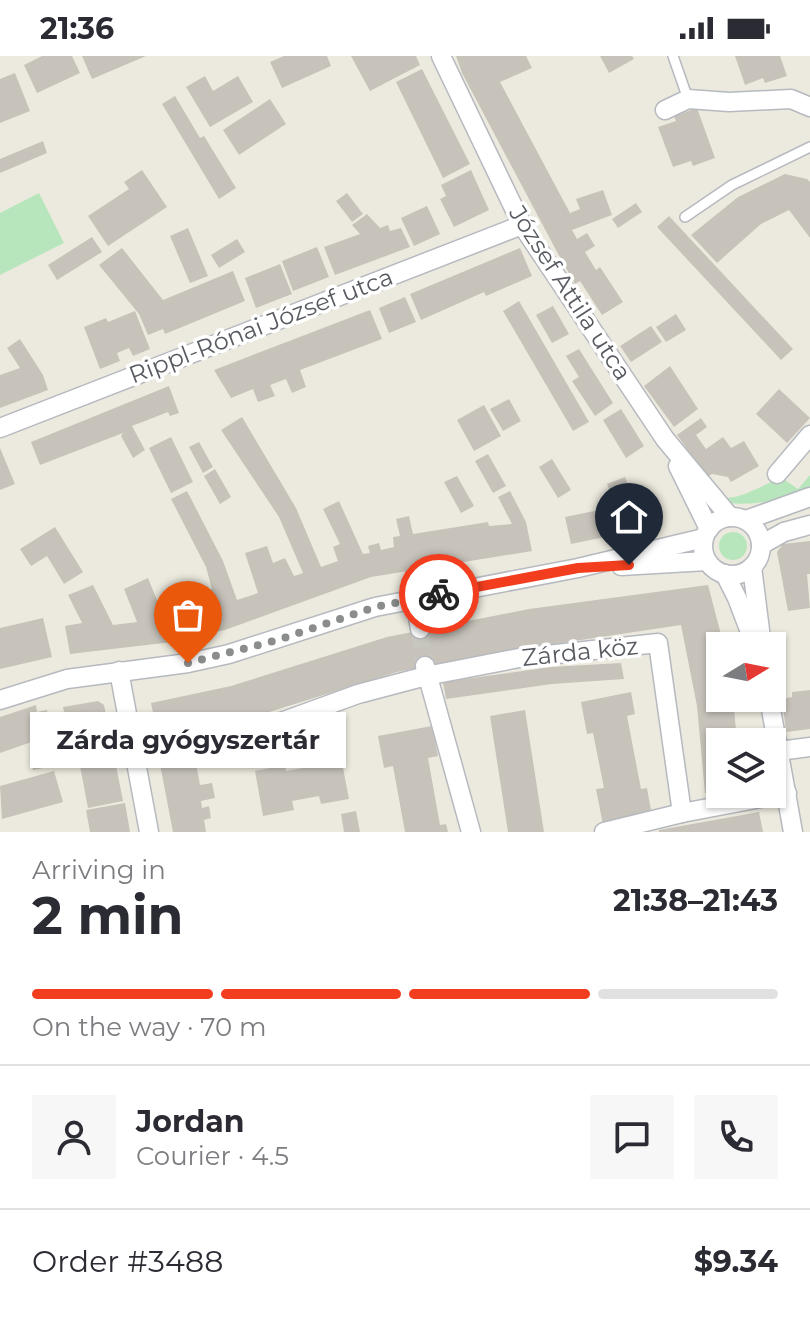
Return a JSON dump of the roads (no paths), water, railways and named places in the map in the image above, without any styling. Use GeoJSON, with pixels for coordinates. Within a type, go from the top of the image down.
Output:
{"type":"FeatureCollection","features":[{"type":"Feature","properties":{"kind":"street","name":"József Attila utca"},"geometry":{"type":"LineString","coordinates":[[441,56],[522,225],[665,439],[738,518]]}},
{"type":"Feature","properties":{"kind":"street"},"geometry":{"type":"LineString","coordinates":[[665,110],[688,99],[729,102],[791,99],[810,107]]}},
{"type":"Feature","properties":{"kind":"street","name":"Rippl-Rónai József utca"},"geometry":{"type":"LineString","coordinates":[[0,428],[522,225]]}},
{"type":"Feature","properties":{"kind":"street"},"geometry":{"type":"LineString","coordinates":[[777,474],[810,435]]}},
{"type":"Feature","properties":{"kind":"street","name":"József Attila utca"},"geometry":{"type":"LineString","coordinates":[[665,439],[706,534]]}},
{"type":"Feature","properties":{"kind":"street"},"geometry":{"type":"LineString","coordinates":[[0,700],[67,679],[188,663],[229,654],[375,607],[578,568],[706,534],[718,521],[810,497]]}},
{"type":"Feature","properties":{"kind":"street"},"geometry":{"type":"LineString","coordinates":[[706,534],[704,553],[707,561],[725,574],[739,574],[752,567],[759,557],[761,545],[757,530],[738,518]]}},
{"type":"Feature","properties":{"kind":"street"},"geometry":{"type":"LineString","coordinates":[[761,545],[784,532],[810,525]]}},
{"type":"Feature","properties":{"kind":"street"},"geometry":{"type":"LineString","coordinates":[[578,568],[707,561]]}},
{"type":"Feature","properties":{"kind":"street"},"geometry":{"type":"LineString","coordinates":[[752,567],[760,632]]}},
{"type":"Feature","properties":{"kind":"street"},"geometry":{"type":"LineString","coordinates":[[725,574],[750,632]]}},
{"type":"Feature","properties":{"kind":"street"},"geometry":{"type":"LineString","coordinates":[[415,599],[420,629]]}},
{"type":"Feature","properties":{"kind":"street","name":"Zárda köz"},"geometry":{"type":"LineString","coordinates":[[212,739],[281,722],[426,671],[658,643],[682,813]]}},
{"type":"Feature","properties":{"kind":"street"},"geometry":{"type":"LineString","coordinates":[[119,671],[149,832]]}},
{"type":"Feature","properties":{"kind":"street"},"geometry":{"type":"LineString","coordinates":[[426,671],[471,832]]}},
{"type":"Feature","properties":{"kind":"street"},"geometry":{"type":"LineString","coordinates":[[786,750],[810,747]]}},
{"type":"Feature","properties":{"kind":"street"},"geometry":{"type":"LineString","coordinates":[[786,788],[793,832]]}},
{"type":"Feature","properties":{"kind":"street"},"geometry":{"type":"LineString","coordinates":[[604,832],[787,793]]}},
{"type":"Feature","properties":{"kind":"lane"},"geometry":{"type":"LineString","coordinates":[[673,56],[688,99]]}},
{"type":"Feature","properties":{"kind":"lane"},"geometry":{"type":"LineString","coordinates":[[685,217],[732,185],[810,147]]}},
{"type":"Feature","properties":{"kind":"tunnel"},"geometry":{"type":"LineString","coordinates":[[420,629],[425,666]]}},
{"type":"Feature","properties":{"kind":"place","name":"Zárda gyógyszertár"},"geometry":{"type":"Point","coordinates":[188,663]}}]}
